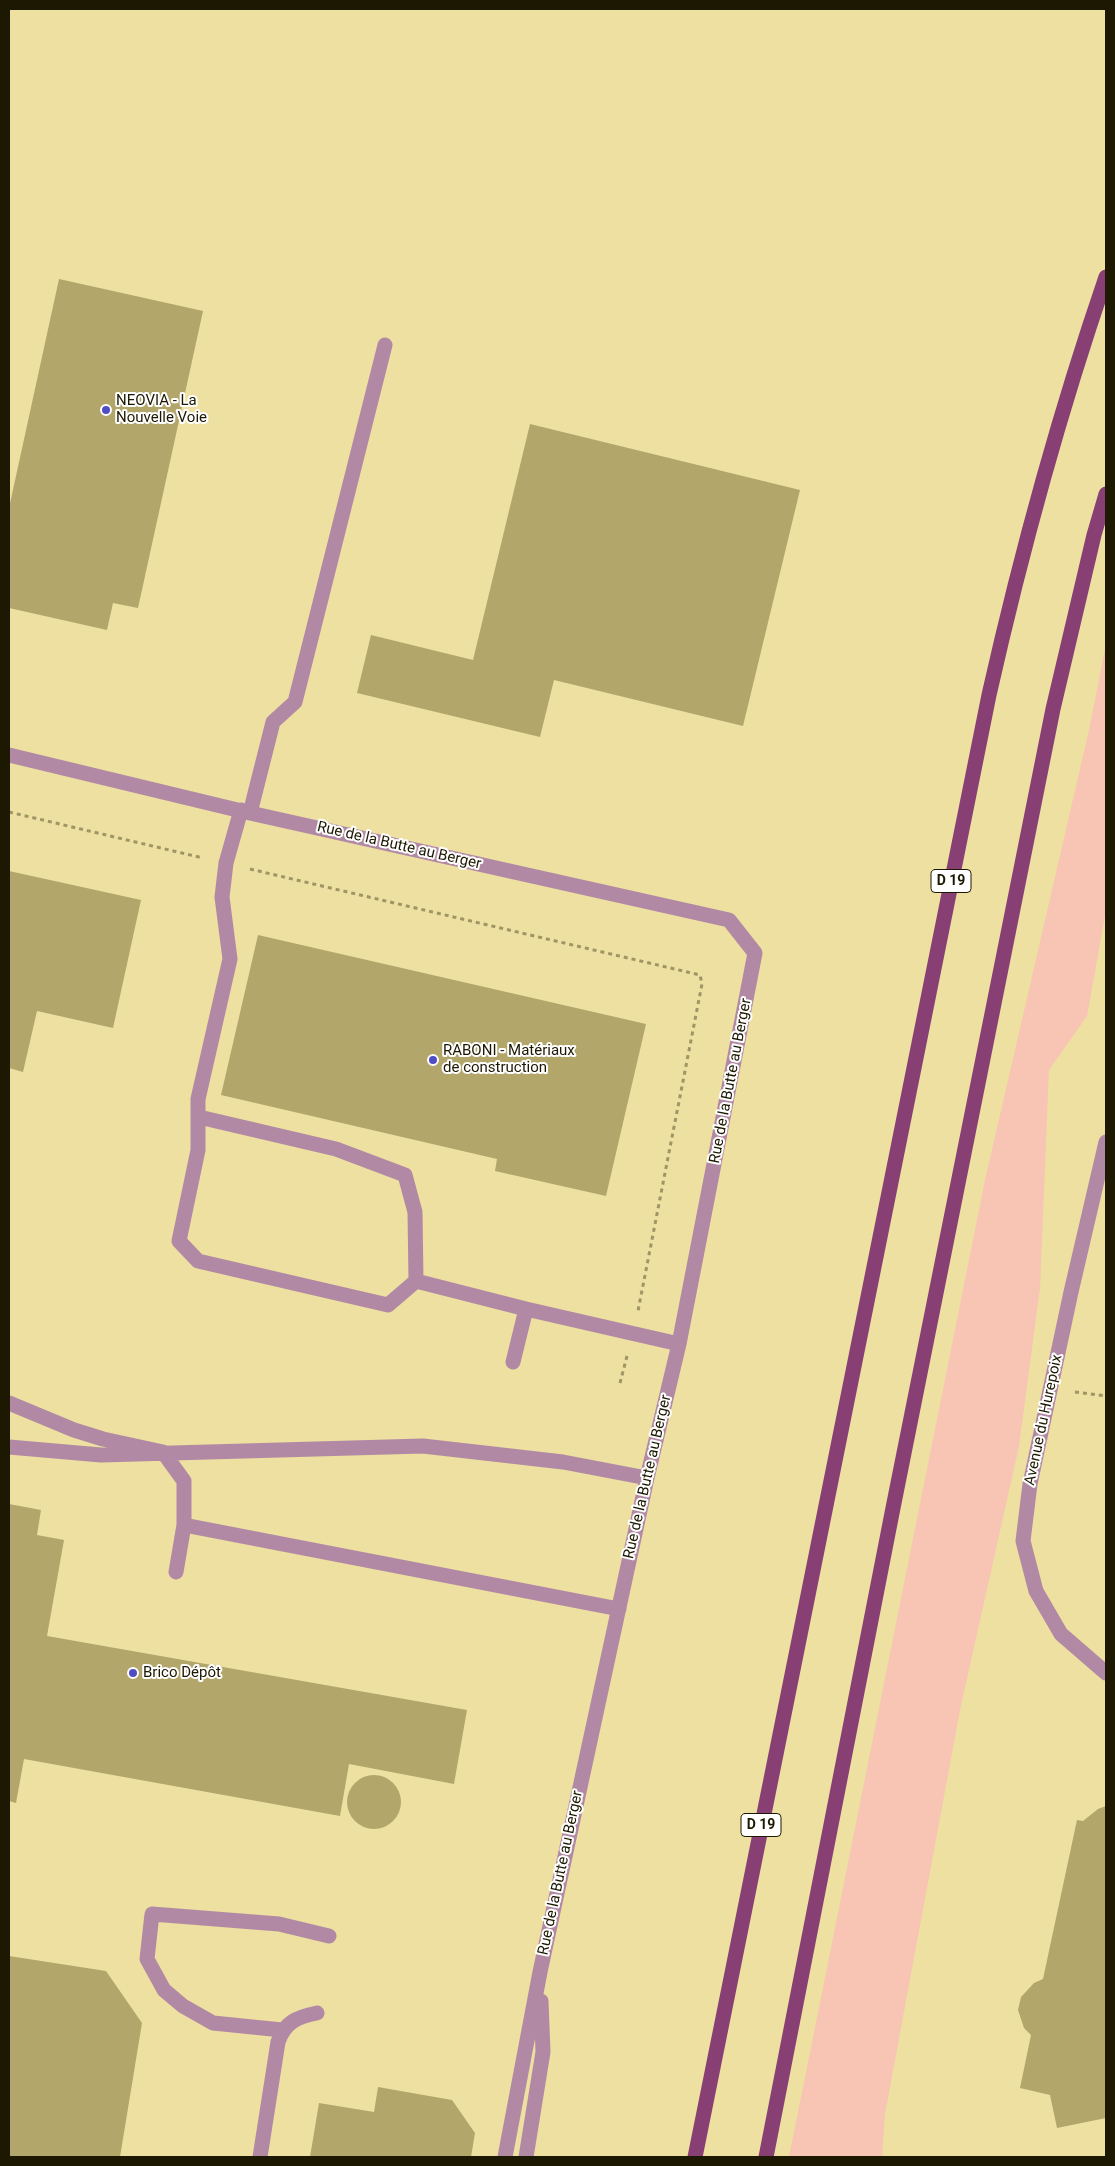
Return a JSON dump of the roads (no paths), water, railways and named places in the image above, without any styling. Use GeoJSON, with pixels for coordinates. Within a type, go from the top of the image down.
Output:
{"type":"FeatureCollection","features":[{"type":"Feature","properties":{"kind":"main road","name":"D 19"},"geometry":{"type":"LineString","coordinates":[[695,2157],[989,694],[1033,512],[1077,364],[1106,277]]}},
{"type":"Feature","properties":{"kind":"main road"},"geometry":{"type":"LineString","coordinates":[[766,2157],[891,1517],[1053,709],[1094,535],[1106,494]]}},
{"type":"Feature","properties":{"kind":"street"},"geometry":{"type":"LineString","coordinates":[[385,345],[295,702],[273,722],[246,812],[226,863],[222,897],[230,960],[198,1099],[198,1150],[179,1241],[198,1261],[388,1305],[416,1281]]}},
{"type":"Feature","properties":{"kind":"street","name":"Rue de la Butte au Berger"},"geometry":{"type":"LineString","coordinates":[[9,755],[246,812],[728,920],[756,953],[679,1344],[540,1972]]}},
{"type":"Feature","properties":{"kind":"street"},"geometry":{"type":"LineString","coordinates":[[199,1117],[336,1149],[405,1175],[415,1212],[416,1281]]}},
{"type":"Feature","properties":{"kind":"street","name":"Avenue du Hurepoix"},"geometry":{"type":"LineString","coordinates":[[1106,1142],[1030,1484],[1023,1542],[1036,1591],[1061,1634],[1106,1673]]}},
{"type":"Feature","properties":{"kind":"street"},"geometry":{"type":"LineString","coordinates":[[416,1281],[526,1309],[679,1344]]}},
{"type":"Feature","properties":{"kind":"street"},"geometry":{"type":"LineString","coordinates":[[513,1362],[526,1309]]}},
{"type":"Feature","properties":{"kind":"street"},"geometry":{"type":"LineString","coordinates":[[9,1402],[56,1424],[103,1439],[164,1452],[184,1481],[184,1525],[176,1572]]}},
{"type":"Feature","properties":{"kind":"street"},"geometry":{"type":"LineString","coordinates":[[9,1447],[101,1455],[423,1446],[563,1462],[648,1478]]}},
{"type":"Feature","properties":{"kind":"street"},"geometry":{"type":"LineString","coordinates":[[184,1525],[619,1609]]}},
{"type":"Feature","properties":{"kind":"street"},"geometry":{"type":"LineString","coordinates":[[282,2030],[213,2023],[183,2006],[164,1990],[147,1959],[152,1914],[280,1924],[329,1936]]}},
{"type":"Feature","properties":{"kind":"street"},"geometry":{"type":"LineString","coordinates":[[504,2157],[540,1972]]}},
{"type":"Feature","properties":{"kind":"street"},"geometry":{"type":"LineString","coordinates":[[526,2157],[543,2052],[540,1972]]}},
{"type":"Feature","properties":{"kind":"street"},"geometry":{"type":"LineString","coordinates":[[260,2157],[278,2042],[282,2030],[299,2017],[317,2013]]}},
{"type":"Feature","properties":{"kind":"place","name":"NEOVIA - La Nouvelle Voie"},"geometry":{"type":"Point","coordinates":[106,410]}},
{"type":"Feature","properties":{"kind":"place","name":"RABONI - Matériaux de construction"},"geometry":{"type":"Point","coordinates":[433,1060]}},
{"type":"Feature","properties":{"kind":"place","name":"Brico Dépôt"},"geometry":{"type":"Point","coordinates":[133,1673]}}]}
